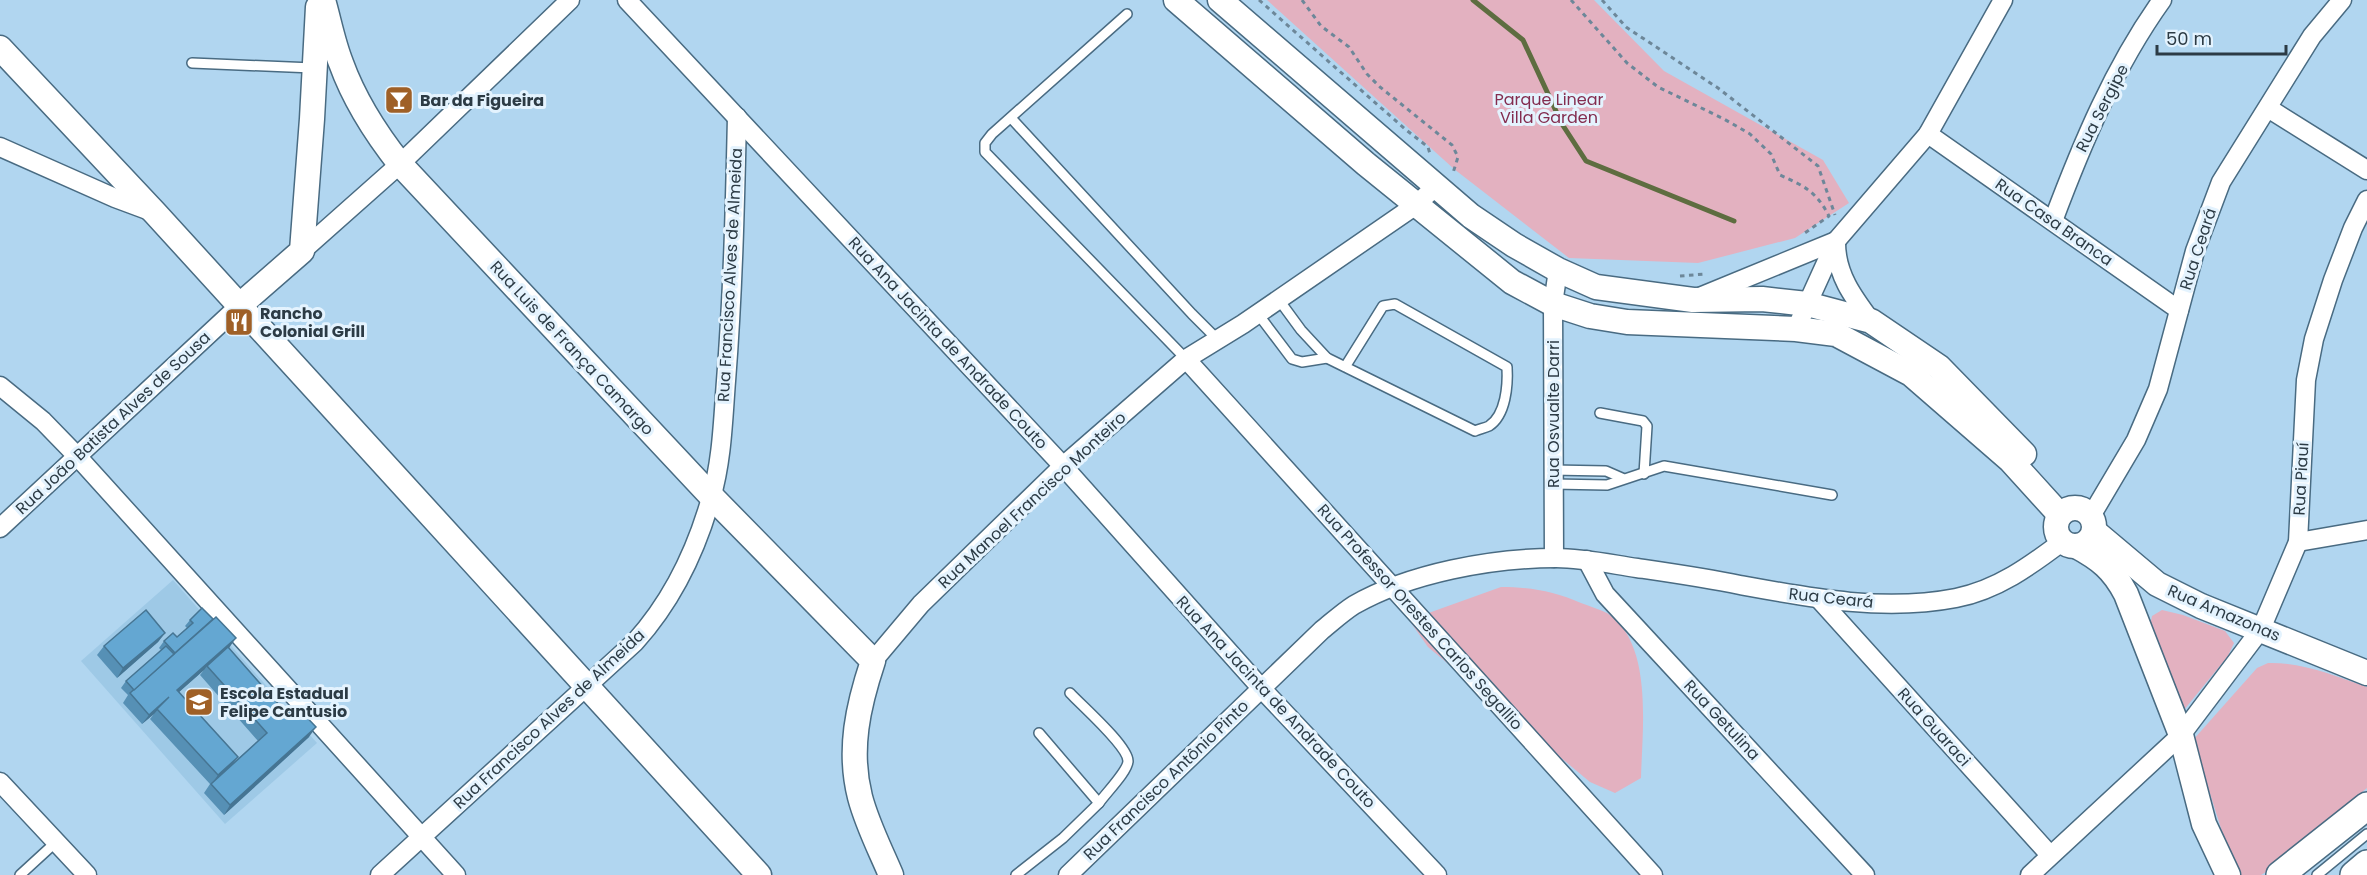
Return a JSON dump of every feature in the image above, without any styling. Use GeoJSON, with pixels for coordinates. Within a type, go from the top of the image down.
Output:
{"type":"FeatureCollection","features":[{"type":"Feature","properties":{"kind":"main road"},"geometry":{"type":"LineString","coordinates":[[2280,875],[2367,806]]}},
{"type":"Feature","properties":{"kind":"main road"},"geometry":{"type":"LineString","coordinates":[[2354,875],[2367,864]]}},
{"type":"Feature","properties":{"kind":"street"},"geometry":{"type":"LineString","coordinates":[[302,250],[321,0]]}},
{"type":"Feature","properties":{"kind":"street","name":"Rua Luis de França Camargo"},"geometry":{"type":"LineString","coordinates":[[321,0],[340,62],[350,85],[386,147],[400,164],[712,497],[873,661]]}},
{"type":"Feature","properties":{"kind":"street","name":"Rua João Batista Alves de Sousa"},"geometry":{"type":"LineString","coordinates":[[0,528],[239,306],[400,164],[570,0]]}},
{"type":"Feature","properties":{"kind":"street","name":"Rua Ana Jacinta de Andrade Couto"},"geometry":{"type":"LineString","coordinates":[[627,0],[1063,466],[1262,689],[1437,875]]}},
{"type":"Feature","properties":{"kind":"street","name":"Rua Amazonas"},"geometry":{"type":"LineString","coordinates":[[1176,0],[1366,164],[1512,282],[1553,304],[1590,316],[1627,322],[1796,329],[1836,333],[1911,374],[2010,460],[2076,526],[2157,584],[2201,606],[2367,673]]}},
{"type":"Feature","properties":{"kind":"street","name":"Rua Amazonas"},"geometry":{"type":"LineString","coordinates":[[1220,0],[1386,144],[1446,184],[1514,245],[1558,270],[1596,287],[1693,300],[1762,299],[1807,304],[1871,321],[1939,368],[2036,467],[2126,594],[2181,735],[2204,824],[2228,875]]}},
{"type":"Feature","properties":{"kind":"street"},"geometry":{"type":"LineString","coordinates":[[1796,329],[1836,241],[1928,134],[2003,0]]}},
{"type":"Feature","properties":{"kind":"street","name":"Rua Sergipe"},"geometry":{"type":"LineString","coordinates":[[2054,221],[2087,134],[2108,92],[2162,0]]}},
{"type":"Feature","properties":{"kind":"street","name":"Rua Ceará"},"geometry":{"type":"LineString","coordinates":[[1587,560],[1819,599],[1902,603],[1957,598],[1994,586],[2026,570],[2076,526],[2136,440],[2158,388],[2195,251],[2221,182],[2312,36],[2342,0]]}},
{"type":"Feature","properties":{"kind":"street"},"geometry":{"type":"LineString","coordinates":[[0,48],[155,213],[759,875]]}},
{"type":"Feature","properties":{"kind":"street"},"geometry":{"type":"LineString","coordinates":[[2268,108],[2367,170]]}},
{"type":"Feature","properties":{"kind":"street","name":"Rua Francisco Alves de Almeida"},"geometry":{"type":"LineString","coordinates":[[380,875],[635,642],[656,619],[692,556],[712,497],[718,462],[731,317],[737,117]]}},
{"type":"Feature","properties":{"kind":"street","name":"Rua Casa Branca"},"geometry":{"type":"LineString","coordinates":[[1928,134],[2179,310]]}},
{"type":"Feature","properties":{"kind":"street"},"geometry":{"type":"LineString","coordinates":[[0,147],[115,198],[155,213]]}},
{"type":"Feature","properties":{"kind":"street","name":"Rua Manoel Francisco Monteiro"},"geometry":{"type":"LineString","coordinates":[[891,875],[871,831],[860,798],[855,766],[855,734],[860,700],[873,661],[921,604],[1063,466],[1186,359],[1279,300],[1446,184]]}},
{"type":"Feature","properties":{"kind":"street","name":"Rua Piauí"},"geometry":{"type":"LineString","coordinates":[[2030,875],[2181,735],[2261,629],[2298,542],[2306,380],[2314,339],[2333,280],[2353,228],[2367,200]]}},
{"type":"Feature","properties":{"kind":"street"},"geometry":{"type":"LineString","coordinates":[[1693,300],[1836,241]]}},
{"type":"Feature","properties":{"kind":"street"},"geometry":{"type":"LineString","coordinates":[[1836,241],[1836,256],[1846,286],[1871,321]]}},
{"type":"Feature","properties":{"kind":"street","name":"Rua Osvualte Darri"},"geometry":{"type":"LineString","coordinates":[[1554,558],[1553,304],[1558,270]]}},
{"type":"Feature","properties":{"kind":"street","name":"Rua Professor Orestes Carlos Segallio"},"geometry":{"type":"LineString","coordinates":[[1186,359],[1653,875]]}},
{"type":"Feature","properties":{"kind":"street"},"geometry":{"type":"LineString","coordinates":[[0,386],[43,421],[77,456],[456,875]]}},
{"type":"Feature","properties":{"kind":"street"},"geometry":{"type":"LineString","coordinates":[[2298,542],[2367,530]]}},
{"type":"Feature","properties":{"kind":"street","name":"Rua Francisco Antônio Pinto"},"geometry":{"type":"LineString","coordinates":[[1068,875],[1322,630],[1354,605],[1434,574],[1491,563],[1554,558],[1587,560]]}},
{"type":"Feature","properties":{"kind":"street","name":"Rua Getulina"},"geometry":{"type":"LineString","coordinates":[[1587,560],[1605,594],[1865,875]]}},
{"type":"Feature","properties":{"kind":"street","name":"Rua Guaraci"},"geometry":{"type":"LineString","coordinates":[[1819,599],[2050,855]]}},
{"type":"Feature","properties":{"kind":"street"},"geometry":{"type":"LineString","coordinates":[[0,782],[87,875]]}},
{"type":"Feature","properties":{"kind":"lane"},"geometry":{"type":"LineString","coordinates":[[1127,14],[985,143],[985,152],[1186,359]]}},
{"type":"Feature","properties":{"kind":"lane"},"geometry":{"type":"LineString","coordinates":[[192,63],[315,69]]}},
{"type":"Feature","properties":{"kind":"lane"},"geometry":{"type":"LineString","coordinates":[[1011,118],[1192,314],[1218,339]]}},
{"type":"Feature","properties":{"kind":"lane"},"geometry":{"type":"LineString","coordinates":[[1279,300],[1301,330],[1327,358],[1345,367],[1475,431],[1488,426],[1499,417],[1507,389],[1507,367],[1395,304],[1383,306],[1345,367]]}},
{"type":"Feature","properties":{"kind":"lane"},"geometry":{"type":"LineString","coordinates":[[1258,314],[1292,359],[1302,362],[1327,358]]}},
{"type":"Feature","properties":{"kind":"lane"},"geometry":{"type":"LineString","coordinates":[[1600,412],[1643,421],[1647,426],[1644,474]]}},
{"type":"Feature","properties":{"kind":"lane"},"geometry":{"type":"LineString","coordinates":[[1552,477],[1606,471],[1622,478],[1632,478],[1664,466],[1832,495]]}},
{"type":"Feature","properties":{"kind":"lane"},"geometry":{"type":"LineString","coordinates":[[1552,477],[1607,485],[1622,478]]}},
{"type":"Feature","properties":{"kind":"lane"},"geometry":{"type":"LineString","coordinates":[[1016,875],[1063,838],[1099,803],[1126,769],[1128,761],[1123,748],[1070,693]]}},
{"type":"Feature","properties":{"kind":"lane"},"geometry":{"type":"LineString","coordinates":[[1039,733],[1099,803]]}},
{"type":"Feature","properties":{"kind":"lane"},"geometry":{"type":"LineString","coordinates":[[2317,875],[2367,834]]}},
{"type":"Feature","properties":{"kind":"lane"},"geometry":{"type":"LineString","coordinates":[[20,875],[56,842]]}},
{"type":"Feature","properties":{"kind":"path"},"geometry":{"type":"LineString","coordinates":[[1259,0],[1428,147],[1430,159],[1425,155]]}},
{"type":"Feature","properties":{"kind":"path"},"geometry":{"type":"LineString","coordinates":[[1302,0],[1321,26],[1349,48],[1367,74],[1380,87],[1452,145],[1458,157],[1454,171],[1446,184]]}},
{"type":"Feature","properties":{"kind":"path"},"geometry":{"type":"LineString","coordinates":[[1571,0],[1627,63],[1658,87],[1750,134],[1771,154],[1780,175],[1806,187],[1814,194],[1829,216],[1799,237]]}},
{"type":"Feature","properties":{"kind":"path"},"geometry":{"type":"LineString","coordinates":[[1602,0],[1626,27],[1726,93],[1818,166],[1836,218]]}},
{"type":"Feature","properties":{"kind":"path"},"geometry":{"type":"LineString","coordinates":[[1386,144],[1396,132],[1406,135],[1411,140]]}},
{"type":"Feature","properties":{"kind":"path"},"geometry":{"type":"LineString","coordinates":[[1670,275],[1712,274]]}},
{"type":"Feature","properties":{"kind":"shaded area","name":"Escola Estadual Felipe Cantusio"},"geometry":{"type":"Polygon","coordinates":[[[173,580],[317,743],[225,824],[81,661],[173,580]]]}},
{"type":"Feature","properties":{"kind":"green space","name":"Parque Linear Villa Garden"},"geometry":{"type":"Polygon","coordinates":[[[1267,0],[1594,0],[1664,71],[1823,160],[1849,203],[1795,238],[1698,263],[1569,258],[1454,169],[1267,0]]]}},
{"type":"Feature","properties":{"kind":"green space"},"geometry":{"type":"Polygon","coordinates":[[[1501,587],[1532,589],[1561,595],[1607,613],[1622,627],[1632,645],[1639,666],[1642,689],[1641,778],[1615,793],[1590,782],[1428,647],[1409,620],[1501,587]]]}},
{"type":"Feature","properties":{"kind":"green space"},"geometry":{"type":"Polygon","coordinates":[[[2162,610],[2183,615],[2225,631],[2234,643],[2228,656],[2179,716],[2150,626],[2152,616],[2162,610]]]}},
{"type":"Feature","properties":{"kind":"green space"},"geometry":{"type":"Polygon","coordinates":[[[2268,663],[2306,667],[2367,687],[2367,788],[2266,872],[2261,875],[2240,875],[2233,866],[2193,740],[2257,668],[2268,663]]]}},
{"type":"Feature","properties":{"kind":"building"},"geometry":{"type":"Polygon","coordinates":[[[202,608],[213,619],[175,653],[164,641],[173,633],[177,637],[193,623],[190,620],[202,608]]]}},
{"type":"Feature","properties":{"kind":"building"},"geometry":{"type":"Polygon","coordinates":[[[146,610],[165,633],[123,668],[104,646],[146,610]]]}},
{"type":"Feature","properties":{"kind":"building"},"geometry":{"type":"Polygon","coordinates":[[[216,617],[236,638],[177,690],[238,757],[218,775],[157,709],[169,697],[149,715],[130,693],[216,617]]]}},
{"type":"Feature","properties":{"kind":"building"},"geometry":{"type":"Polygon","coordinates":[[[166,646],[174,654],[134,690],[126,681],[166,646]]]}},
{"type":"Feature","properties":{"kind":"building"},"geometry":{"type":"Polygon","coordinates":[[[228,647],[287,714],[296,706],[316,727],[230,805],[211,784],[267,733],[207,666],[228,647]]]}},
{"type":"Feature","properties":{"kind":"waterway"},"geometry":{"type":"LineString","coordinates":[[1473,0],[1523,40],[1562,124],[1586,161],[1734,221]]}},
{"type":"Feature","properties":{"kind":"place","name":"Bar da Figueira"},"geometry":{"type":"Point","coordinates":[399,100]}},
{"type":"Feature","properties":{"kind":"place","name":"Rancho Colonial Grill"},"geometry":{"type":"Point","coordinates":[239,322]}},
{"type":"Feature","properties":{"kind":"place","name":"Escola Estadual Felipe Cantusio"},"geometry":{"type":"Point","coordinates":[199,702]}}]}
